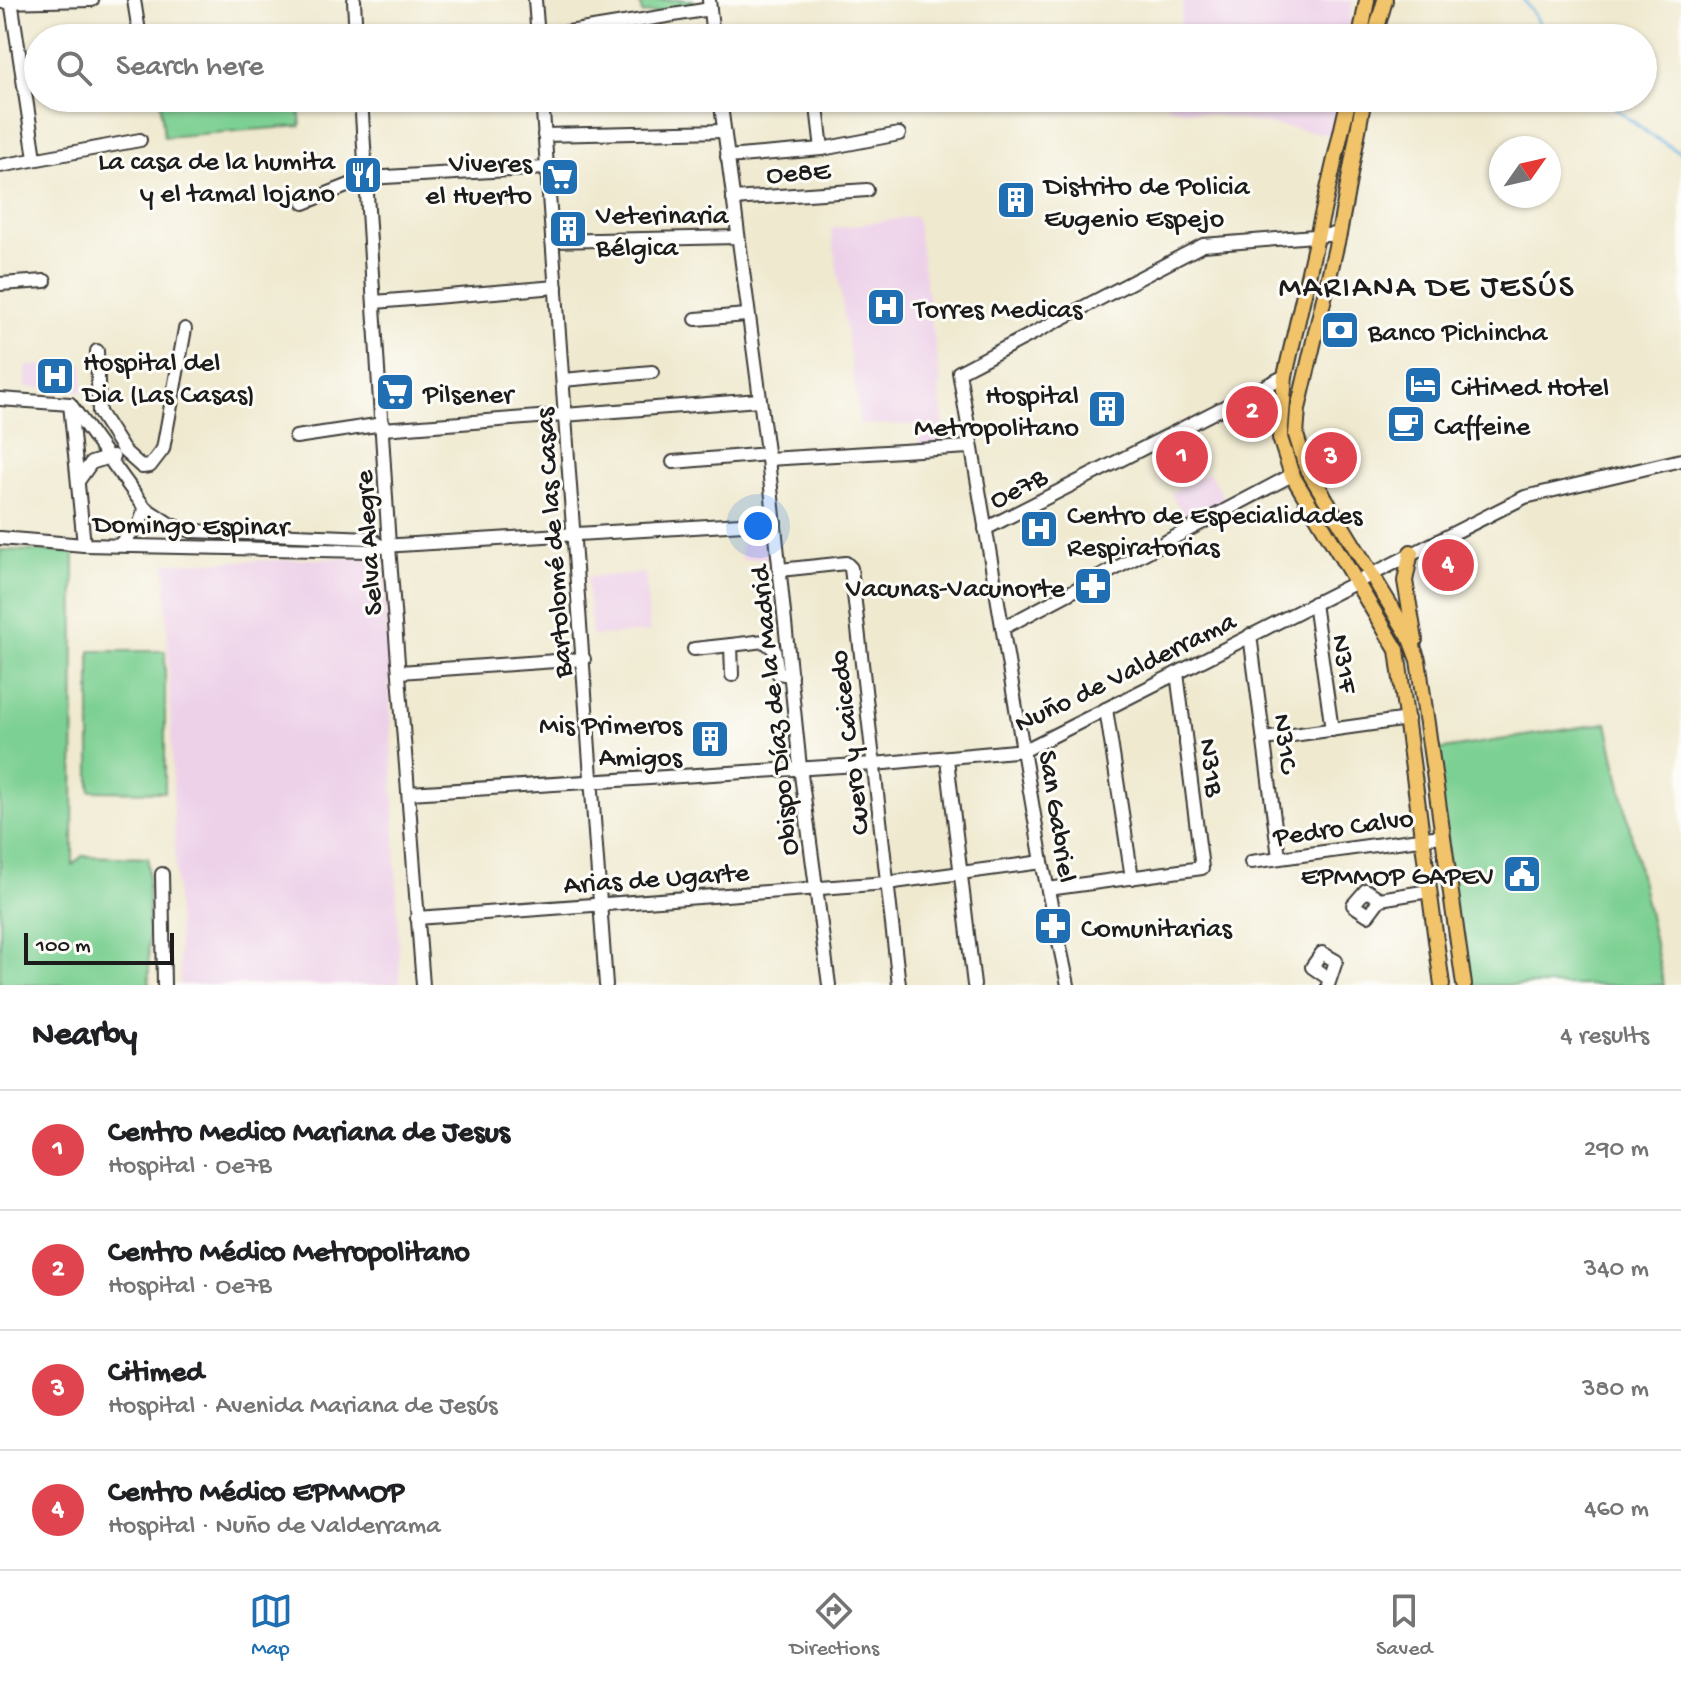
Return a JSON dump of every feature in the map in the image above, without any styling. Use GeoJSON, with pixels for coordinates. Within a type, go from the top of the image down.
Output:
{"type":"FeatureCollection","features":[{"type":"Feature","properties":{"kind":"main road"},"geometry":{"type":"LineString","coordinates":[[1357,0],[1357,24]]}},
{"type":"Feature","properties":{"kind":"main road"},"geometry":{"type":"LineString","coordinates":[[1361,24],[1367,0]]}},
{"type":"Feature","properties":{"kind":"main road"},"geometry":{"type":"LineString","coordinates":[[1379,24],[1387,3]]}},
{"type":"Feature","properties":{"kind":"main road"},"geometry":{"type":"LineString","coordinates":[[1346,112],[1320,238],[1285,376],[1280,438],[1292,475],[1358,580],[1397,650],[1442,985]]}},
{"type":"Feature","properties":{"kind":"main road"},"geometry":{"type":"LineString","coordinates":[[1361,112],[1339,234],[1303,383],[1296,435],[1306,467],[1409,636],[1418,660]]}},
{"type":"Feature","properties":{"kind":"main road"},"geometry":{"type":"LineString","coordinates":[[1411,552],[1405,581],[1446,879],[1464,985]]}},
{"type":"Feature","properties":{"kind":"main road"},"geometry":{"type":"LineString","coordinates":[[1429,886],[1446,879]]}},
{"type":"Feature","properties":{"kind":"street"},"geometry":{"type":"LineString","coordinates":[[11,0],[24,86]]}},
{"type":"Feature","properties":{"kind":"street"},"geometry":{"type":"LineString","coordinates":[[0,2],[92,0]]}},
{"type":"Feature","properties":{"kind":"street"},"geometry":{"type":"LineString","coordinates":[[134,0],[138,24]]}},
{"type":"Feature","properties":{"kind":"street"},"geometry":{"type":"LineString","coordinates":[[354,0],[355,24]]}},
{"type":"Feature","properties":{"kind":"street"},"geometry":{"type":"LineString","coordinates":[[535,0],[537,24]]}},
{"type":"Feature","properties":{"kind":"street"},"geometry":{"type":"LineString","coordinates":[[605,24],[709,4],[711,24]]}},
{"type":"Feature","properties":{"kind":"street"},"geometry":{"type":"LineString","coordinates":[[28,112],[35,158]]}},
{"type":"Feature","properties":{"kind":"street","name":"Selva Alegre"},"geometry":{"type":"LineString","coordinates":[[362,112],[383,427],[385,546],[400,672],[423,985]]}},
{"type":"Feature","properties":{"kind":"street","name":"Bartolomé de las Casas"},"geometry":{"type":"LineString","coordinates":[[543,112],[606,985]]}},
{"type":"Feature","properties":{"kind":"street","name":"Obispo Díaz de la Madrid"},"geometry":{"type":"LineString","coordinates":[[722,112],[768,457],[800,767],[829,985]]}},
{"type":"Feature","properties":{"kind":"street"},"geometry":{"type":"LineString","coordinates":[[818,112],[822,149]]}},
{"type":"Feature","properties":{"kind":"street"},"geometry":{"type":"LineString","coordinates":[[544,135],[724,131]]}},
{"type":"Feature","properties":{"kind":"street"},"geometry":{"type":"LineString","coordinates":[[727,157],[822,149],[899,134]]}},
{"type":"Feature","properties":{"kind":"street"},"geometry":{"type":"LineString","coordinates":[[0,166],[140,140]]}},
{"type":"Feature","properties":{"kind":"street"},"geometry":{"type":"LineString","coordinates":[[304,203],[367,178],[546,168]]}},
{"type":"Feature","properties":{"kind":"street","name":"Oe8E"},"geometry":{"type":"LineString","coordinates":[[733,199],[867,190]]}},
{"type":"Feature","properties":{"kind":"street"},"geometry":{"type":"LineString","coordinates":[[1320,238],[1339,234]]}},
{"type":"Feature","properties":{"kind":"street"},"geometry":{"type":"LineString","coordinates":[[552,241],[737,237]]}},
{"type":"Feature","properties":{"kind":"street","name":"San Gabriel"},"geometry":{"type":"LineString","coordinates":[[1068,985],[1042,862],[1025,750],[969,447],[959,372],[1203,245],[1320,238]]}},
{"type":"Feature","properties":{"kind":"street"},"geometry":{"type":"LineString","coordinates":[[0,284],[45,281]]}},
{"type":"Feature","properties":{"kind":"street"},"geometry":{"type":"LineString","coordinates":[[375,302],[556,287]]}},
{"type":"Feature","properties":{"kind":"street"},"geometry":{"type":"LineString","coordinates":[[696,319],[747,315]]}},
{"type":"Feature","properties":{"kind":"street"},"geometry":{"type":"LineString","coordinates":[[97,351],[98,408],[124,451],[142,467],[155,462],[163,449],[185,329]]}},
{"type":"Feature","properties":{"kind":"street"},"geometry":{"type":"LineString","coordinates":[[563,380],[652,372]]}},
{"type":"Feature","properties":{"kind":"street","name":"Oe7B"},"geometry":{"type":"LineString","coordinates":[[985,529],[1285,376]]}},
{"type":"Feature","properties":{"kind":"street"},"geometry":{"type":"LineString","coordinates":[[0,399],[70,404],[84,545]]}},
{"type":"Feature","properties":{"kind":"street"},"geometry":{"type":"LineString","coordinates":[[296,437],[383,427],[759,400]]}},
{"type":"Feature","properties":{"kind":"street","name":"Domingo Espinar"},"geometry":{"type":"LineString","coordinates":[[70,404],[145,508],[171,525],[192,531],[371,538],[385,546]]}},
{"type":"Feature","properties":{"kind":"street"},"geometry":{"type":"LineString","coordinates":[[673,462],[969,447]]}},
{"type":"Feature","properties":{"kind":"street"},"geometry":{"type":"LineString","coordinates":[[79,480],[88,465],[124,451]]}},
{"type":"Feature","properties":{"kind":"street","name":"Nuño de Valderrama"},"geometry":{"type":"LineString","coordinates":[[409,793],[947,759],[1025,750],[1525,497],[1681,460]]}},
{"type":"Feature","properties":{"kind":"street"},"geometry":{"type":"LineString","coordinates":[[1003,628],[1292,475]]}},
{"type":"Feature","properties":{"kind":"street"},"geometry":{"type":"LineString","coordinates":[[120,544],[139,526],[145,508]]}},
{"type":"Feature","properties":{"kind":"street","name":"Domingo Espinar"},"geometry":{"type":"LineString","coordinates":[[0,538],[84,545],[369,551],[385,546],[575,537],[775,522]]}},
{"type":"Feature","properties":{"kind":"street","name":"Cuero y Caicedo"},"geometry":{"type":"LineString","coordinates":[[780,570],[846,563],[850,566],[899,985]]}},
{"type":"Feature","properties":{"kind":"street","name":"N31F"},"geometry":{"type":"LineString","coordinates":[[1314,603],[1332,730]]}},
{"type":"Feature","properties":{"kind":"street","name":"N31C"},"geometry":{"type":"LineString","coordinates":[[1250,635],[1279,857]]}},
{"type":"Feature","properties":{"kind":"street"},"geometry":{"type":"LineString","coordinates":[[694,649],[769,644],[778,673],[791,675]]}},
{"type":"Feature","properties":{"kind":"street"},"geometry":{"type":"LineString","coordinates":[[731,645],[732,675]]}},
{"type":"Feature","properties":{"kind":"street"},"geometry":{"type":"LineString","coordinates":[[400,672],[584,659]]}},
{"type":"Feature","properties":{"kind":"street","name":"N31B"},"geometry":{"type":"LineString","coordinates":[[1132,878],[1202,868],[1177,673]]}},
{"type":"Feature","properties":{"kind":"street"},"geometry":{"type":"LineString","coordinates":[[1048,889],[1132,878],[1106,709]]}},
{"type":"Feature","properties":{"kind":"street"},"geometry":{"type":"LineString","coordinates":[[1264,739],[1408,719]]}},
{"type":"Feature","properties":{"kind":"street"},"geometry":{"type":"LineString","coordinates":[[947,759],[974,985]]}},
{"type":"Feature","properties":{"kind":"street","name":"Pedro Calvo"},"geometry":{"type":"LineString","coordinates":[[1251,862],[1441,836]]}},
{"type":"Feature","properties":{"kind":"street","name":"Arias de Ugarte"},"geometry":{"type":"LineString","coordinates":[[417,918],[887,883],[1042,862]]}},
{"type":"Feature","properties":{"kind":"street"},"geometry":{"type":"LineString","coordinates":[[162,874],[164,985]]}},
{"type":"Feature","properties":{"kind":"street"},"geometry":{"type":"LineString","coordinates":[[1380,899],[1429,886]]}},
{"type":"Feature","properties":{"kind":"shaded area"},"geometry":{"type":"Polygon","coordinates":[[[1184,0],[1353,0],[1349,24],[1180,24],[1184,0]]]}},
{"type":"Feature","properties":{"kind":"shaded area"},"geometry":{"type":"Polygon","coordinates":[[[1196,112],[1336,112],[1332,135],[1196,112]]]}},
{"type":"Feature","properties":{"kind":"shaded area","name":"Torres Medicas"},"geometry":{"type":"Polygon","coordinates":[[[916,216],[948,451],[920,449],[916,425],[860,424],[831,229],[916,216]]]}},
{"type":"Feature","properties":{"kind":"shaded area","name":"Hospital del Dia (Las Casas)"},"geometry":{"type":"Polygon","coordinates":[[[83,365],[83,392],[25,387],[26,366],[83,365]]]}},
{"type":"Feature","properties":{"kind":"shaded area"},"geometry":{"type":"Polygon","coordinates":[[[1209,472],[1225,500],[1186,521],[1171,493],[1209,472]]]}},
{"type":"Feature","properties":{"kind":"shaded area"},"geometry":{"type":"Polygon","coordinates":[[[766,532],[768,558],[742,560],[740,534],[766,532]]]}},
{"type":"Feature","properties":{"kind":"shaded area"},"geometry":{"type":"Polygon","coordinates":[[[385,557],[400,985],[180,985],[165,563],[385,557]]]}},
{"type":"Feature","properties":{"kind":"shaded area"},"geometry":{"type":"Polygon","coordinates":[[[645,573],[650,632],[592,636],[587,577],[645,573]]]}},
{"type":"Feature","properties":{"kind":"green space"},"geometry":{"type":"Polygon","coordinates":[[[640,0],[693,0],[694,7],[642,14],[640,0]]]}},
{"type":"Feature","properties":{"kind":"green space"},"geometry":{"type":"Polygon","coordinates":[[[161,112],[300,112],[301,126],[164,137],[161,112]]]}},
{"type":"Feature","properties":{"kind":"green space"},"geometry":{"type":"Polygon","coordinates":[[[0,550],[74,552],[73,865],[82,856],[148,858],[149,985],[0,985],[0,550]]]}},
{"type":"Feature","properties":{"kind":"green space"},"geometry":{"type":"Polygon","coordinates":[[[90,651],[165,651],[165,792],[90,791],[90,651]]]}},
{"type":"Feature","properties":{"kind":"green space"},"geometry":{"type":"Polygon","coordinates":[[[1607,723],[1664,985],[1467,985],[1430,751],[1607,723]]]}},
{"type":"Feature","properties":{"kind":"waterway"},"geometry":{"type":"LineString","coordinates":[[1524,0],[1540,24]]}},
{"type":"Feature","properties":{"kind":"waterway"},"geometry":{"type":"LineString","coordinates":[[1620,112],[1681,153]]}},
{"type":"Feature","properties":{"kind":"place","name":"La casa de la humita y el tamal lojano"},"geometry":{"type":"Point","coordinates":[363,175]}},
{"type":"Feature","properties":{"kind":"place","name":"Viveres el Huerto"},"geometry":{"type":"Point","coordinates":[560,177]}},
{"type":"Feature","properties":{"kind":"place","name":"Distrito de Policia Eugenio Espejo"},"geometry":{"type":"Point","coordinates":[1016,200]}},
{"type":"Feature","properties":{"kind":"place","name":"Veterinaria Bélgica"},"geometry":{"type":"Point","coordinates":[568,229]}},
{"type":"Feature","properties":{"kind":"place","name":"Torres Medicas"},"geometry":{"type":"Point","coordinates":[886,307]}},
{"type":"Feature","properties":{"kind":"place","name":"Banco Pichincha"},"geometry":{"type":"Point","coordinates":[1340,330]}},
{"type":"Feature","properties":{"kind":"place","name":"Hospital del Dia (Las Casas)"},"geometry":{"type":"Point","coordinates":[55,376]}},
{"type":"Feature","properties":{"kind":"place","name":"CitiMed Hotel"},"geometry":{"type":"Point","coordinates":[1423,385]}},
{"type":"Feature","properties":{"kind":"place","name":"Pilsener"},"geometry":{"type":"Point","coordinates":[395,392]}},
{"type":"Feature","properties":{"kind":"place","name":"Hospital Metropolitano"},"geometry":{"type":"Point","coordinates":[1107,409]}},
{"type":"Feature","properties":{"kind":"place","name":"Centro Médico Metropolitano"},"geometry":{"type":"Point","coordinates":[1252,412]}},
{"type":"Feature","properties":{"kind":"place","name":"Caffeine"},"geometry":{"type":"Point","coordinates":[1406,424]}},
{"type":"Feature","properties":{"kind":"place","name":"Centro Medico Mariana de Jesus"},"geometry":{"type":"Point","coordinates":[1182,457]}},
{"type":"Feature","properties":{"kind":"place","name":"Citimed"},"geometry":{"type":"Point","coordinates":[1331,458]}},
{"type":"Feature","properties":{"kind":"place","name":"Centro de Especialidades Respiratorias"},"geometry":{"type":"Point","coordinates":[1039,529]}},
{"type":"Feature","properties":{"kind":"place","name":"Centro Médico EPMMOP"},"geometry":{"type":"Point","coordinates":[1448,565]}},
{"type":"Feature","properties":{"kind":"place","name":"Vacunas-Vacunorte"},"geometry":{"type":"Point","coordinates":[1093,586]}},
{"type":"Feature","properties":{"kind":"place","name":"Mis Primeros Amigos"},"geometry":{"type":"Point","coordinates":[710,739]}},
{"type":"Feature","properties":{"kind":"place","name":"EPMMOP GAPEV"},"geometry":{"type":"Point","coordinates":[1522,874]}},
{"type":"Feature","properties":{"kind":"place","name":"Comunitarias"},"geometry":{"type":"Point","coordinates":[1053,926]}},
{"type":"Feature","properties":{"kind":"district","name":"MARIANA DE JESÚS"},"geometry":{"type":"Point","coordinates":[1427,284]}}]}
